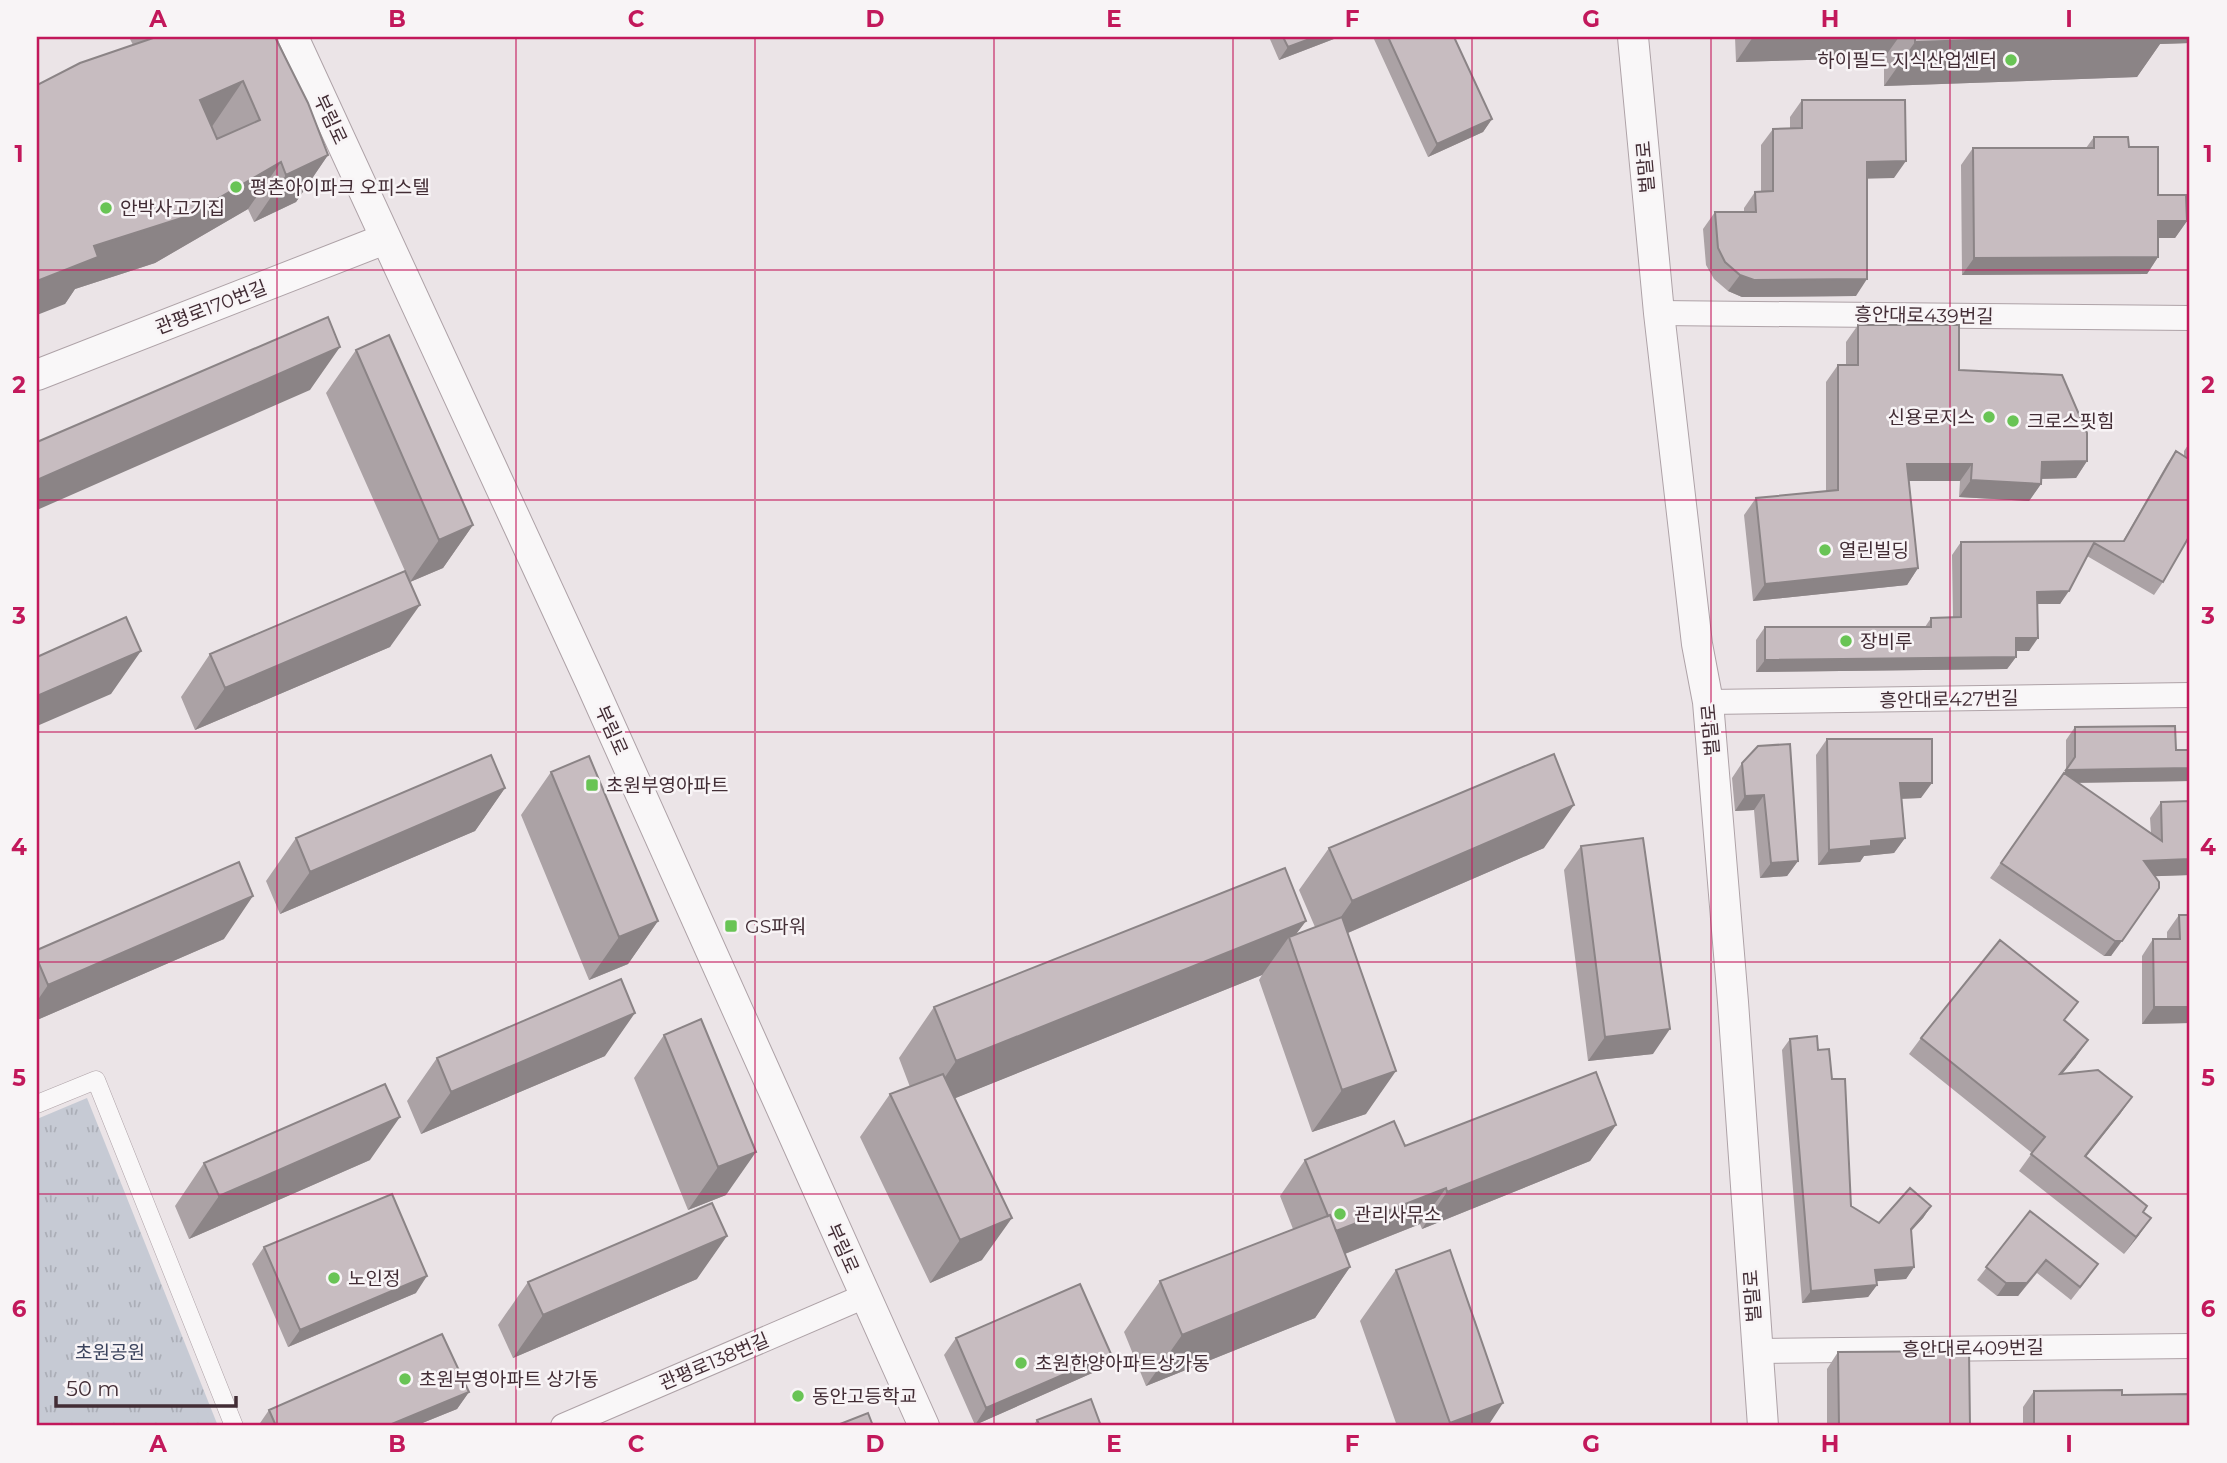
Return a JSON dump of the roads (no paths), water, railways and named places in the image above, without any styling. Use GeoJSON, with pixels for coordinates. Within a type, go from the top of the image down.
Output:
{"type":"FeatureCollection","features":[{"type":"Feature","properties":{"kind":"street","name":"부림로"},"geometry":{"type":"LineString","coordinates":[[293,37],[590,681],[924,1426]]}},
{"type":"Feature","properties":{"kind":"street","name":"벌말로"},"geometry":{"type":"LineString","coordinates":[[1633,37],[1659,313],[1697,644],[1708,702],[1733,1002],[1762,1426]]}},
{"type":"Feature","properties":{"kind":"street","name":"관평로170번길"},"geometry":{"type":"LineString","coordinates":[[37,375],[385,239]]}},
{"type":"Feature","properties":{"kind":"street","name":"흥안대로439번길"},"geometry":{"type":"LineString","coordinates":[[1659,313],[2190,318]]}},
{"type":"Feature","properties":{"kind":"street","name":"흥안대로427번길"},"geometry":{"type":"LineString","coordinates":[[1708,702],[2190,695]]}},
{"type":"Feature","properties":{"kind":"street"},"geometry":{"type":"LineString","coordinates":[[37,1104],[96,1080],[233,1426]]}},
{"type":"Feature","properties":{"kind":"street","name":"관평로138번길"},"geometry":{"type":"LineString","coordinates":[[563,1426],[865,1296]]}},
{"type":"Feature","properties":{"kind":"street","name":"흥안대로409번길"},"geometry":{"type":"LineString","coordinates":[[1756,1351],[2190,1346]]}},
{"type":"Feature","properties":{"kind":"place","name":"하이필드 지식산업센터"},"geometry":{"type":"Point","coordinates":[2011,60]}},
{"type":"Feature","properties":{"kind":"place","name":"평촌아이파크 오피스텔"},"geometry":{"type":"Point","coordinates":[236,187]}},
{"type":"Feature","properties":{"kind":"place","name":"안박사고기집"},"geometry":{"type":"Point","coordinates":[106,208]}},
{"type":"Feature","properties":{"kind":"place","name":"신용로지스"},"geometry":{"type":"Point","coordinates":[1989,417]}},
{"type":"Feature","properties":{"kind":"place","name":"크로스핏힘"},"geometry":{"type":"Point","coordinates":[2013,421]}},
{"type":"Feature","properties":{"kind":"place","name":"열린빌딩"},"geometry":{"type":"Point","coordinates":[1825,550]}},
{"type":"Feature","properties":{"kind":"place","name":"장비루"},"geometry":{"type":"Point","coordinates":[1846,641]}},
{"type":"Feature","properties":{"kind":"place","name":"초원부영아파트"},"geometry":{"type":"Point","coordinates":[592,785]}},
{"type":"Feature","properties":{"kind":"place","name":"GS파워"},"geometry":{"type":"Point","coordinates":[731,926]}},
{"type":"Feature","properties":{"kind":"place","name":"관리사무소"},"geometry":{"type":"Point","coordinates":[1340,1214]}},
{"type":"Feature","properties":{"kind":"place","name":"노인정"},"geometry":{"type":"Point","coordinates":[334,1278]}},
{"type":"Feature","properties":{"kind":"place","name":"초원한양아파트상가동"},"geometry":{"type":"Point","coordinates":[1021,1363]}},
{"type":"Feature","properties":{"kind":"place","name":"초원부영아파트 상가동"},"geometry":{"type":"Point","coordinates":[405,1379]}},
{"type":"Feature","properties":{"kind":"place","name":"동안고등학교"},"geometry":{"type":"Point","coordinates":[798,1396]}},
{"type":"Feature","properties":{"kind":"park label","name":"초원공원"},"geometry":{"type":"Point","coordinates":[110,1352]}}]}
